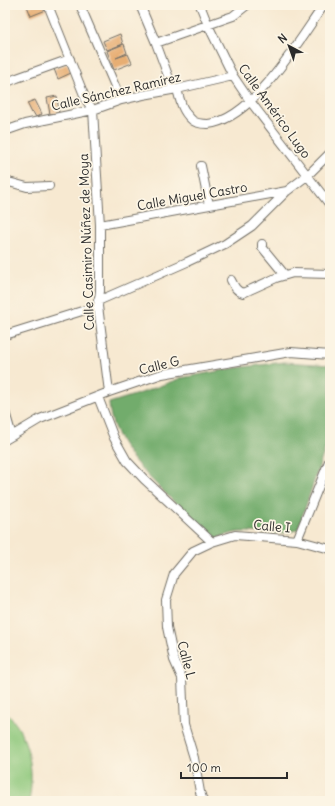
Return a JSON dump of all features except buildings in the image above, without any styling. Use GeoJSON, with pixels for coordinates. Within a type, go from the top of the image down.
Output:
{"type":"FeatureCollection","features":[{"type":"Feature","properties":{"kind":"street","name":"Calle Casimiro Núñez de Moya"},"geometry":{"type":"LineString","coordinates":[[48,5],[86,100],[93,110],[100,225],[98,303],[109,392]]}},
{"type":"Feature","properties":{"kind":"street"},"geometry":{"type":"LineString","coordinates":[[80,5],[122,100]]}},
{"type":"Feature","properties":{"kind":"street"},"geometry":{"type":"LineString","coordinates":[[140,5],[184,110],[192,120],[203,124],[217,123],[232,116],[250,101],[275,74],[324,5]]}},
{"type":"Feature","properties":{"kind":"street","name":"Calle Américo Lugo"},"geometry":{"type":"LineString","coordinates":[[200,5],[232,76],[330,205]]}},
{"type":"Feature","properties":{"kind":"street"},"geometry":{"type":"LineString","coordinates":[[156,43],[233,16],[248,5]]}},
{"type":"Feature","properties":{"kind":"street"},"geometry":{"type":"LineString","coordinates":[[5,83],[70,59]]}},
{"type":"Feature","properties":{"kind":"street","name":"Calle Sánchez Ramírez"},"geometry":{"type":"LineString","coordinates":[[5,132],[25,124],[93,110],[122,100],[232,76]]}},
{"type":"Feature","properties":{"kind":"street"},"geometry":{"type":"LineString","coordinates":[[5,335],[98,303],[225,244],[252,226],[287,191],[308,175],[330,153]]}},
{"type":"Feature","properties":{"kind":"street"},"geometry":{"type":"LineString","coordinates":[[201,166],[209,205]]}},
{"type":"Feature","properties":{"kind":"street"},"geometry":{"type":"LineString","coordinates":[[5,181],[27,187],[49,186]]}},
{"type":"Feature","properties":{"kind":"street","name":"Calle Miguel Castro"},"geometry":{"type":"LineString","coordinates":[[100,225],[287,191]]}},
{"type":"Feature","properties":{"kind":"street"},"geometry":{"type":"LineString","coordinates":[[262,244],[262,247],[282,268],[285,275]]}},
{"type":"Feature","properties":{"kind":"street"},"geometry":{"type":"LineString","coordinates":[[231,280],[234,287],[239,292],[243,293],[285,275],[303,273],[330,274]]}},
{"type":"Feature","properties":{"kind":"street","name":"Calle G"},"geometry":{"type":"LineString","coordinates":[[9,438],[40,419],[109,392],[162,374],[291,352],[330,356]]}},
{"type":"Feature","properties":{"kind":"street"},"geometry":{"type":"LineString","coordinates":[[98,397],[114,438],[127,460],[144,479],[212,542]]}},
{"type":"Feature","properties":{"kind":"street"},"geometry":{"type":"LineString","coordinates":[[5,412],[9,438]]}},
{"type":"Feature","properties":{"kind":"street"},"geometry":{"type":"LineString","coordinates":[[297,540],[330,459]]}},
{"type":"Feature","properties":{"kind":"street","name":"Calle I"},"geometry":{"type":"LineString","coordinates":[[212,542],[235,535],[297,540],[330,549]]}},
{"type":"Feature","properties":{"kind":"street","name":"Calle L"},"geometry":{"type":"LineString","coordinates":[[203,801],[194,758],[184,725],[182,678],[174,660],[167,627],[166,600],[174,574],[193,551],[212,542]]}},
{"type":"Feature","properties":{"kind":"green space"},"geometry":{"type":"Polygon","coordinates":[[[285,362],[330,365],[330,434],[298,529],[285,533],[239,532],[212,540],[149,477],[130,455],[116,430],[111,417],[109,403],[181,378],[235,368],[285,362]]]}},
{"type":"Feature","properties":{"kind":"green space"},"geometry":{"type":"Polygon","coordinates":[[[5,712],[20,730],[25,741],[31,778],[29,801],[5,801],[5,712]]]}}]}
